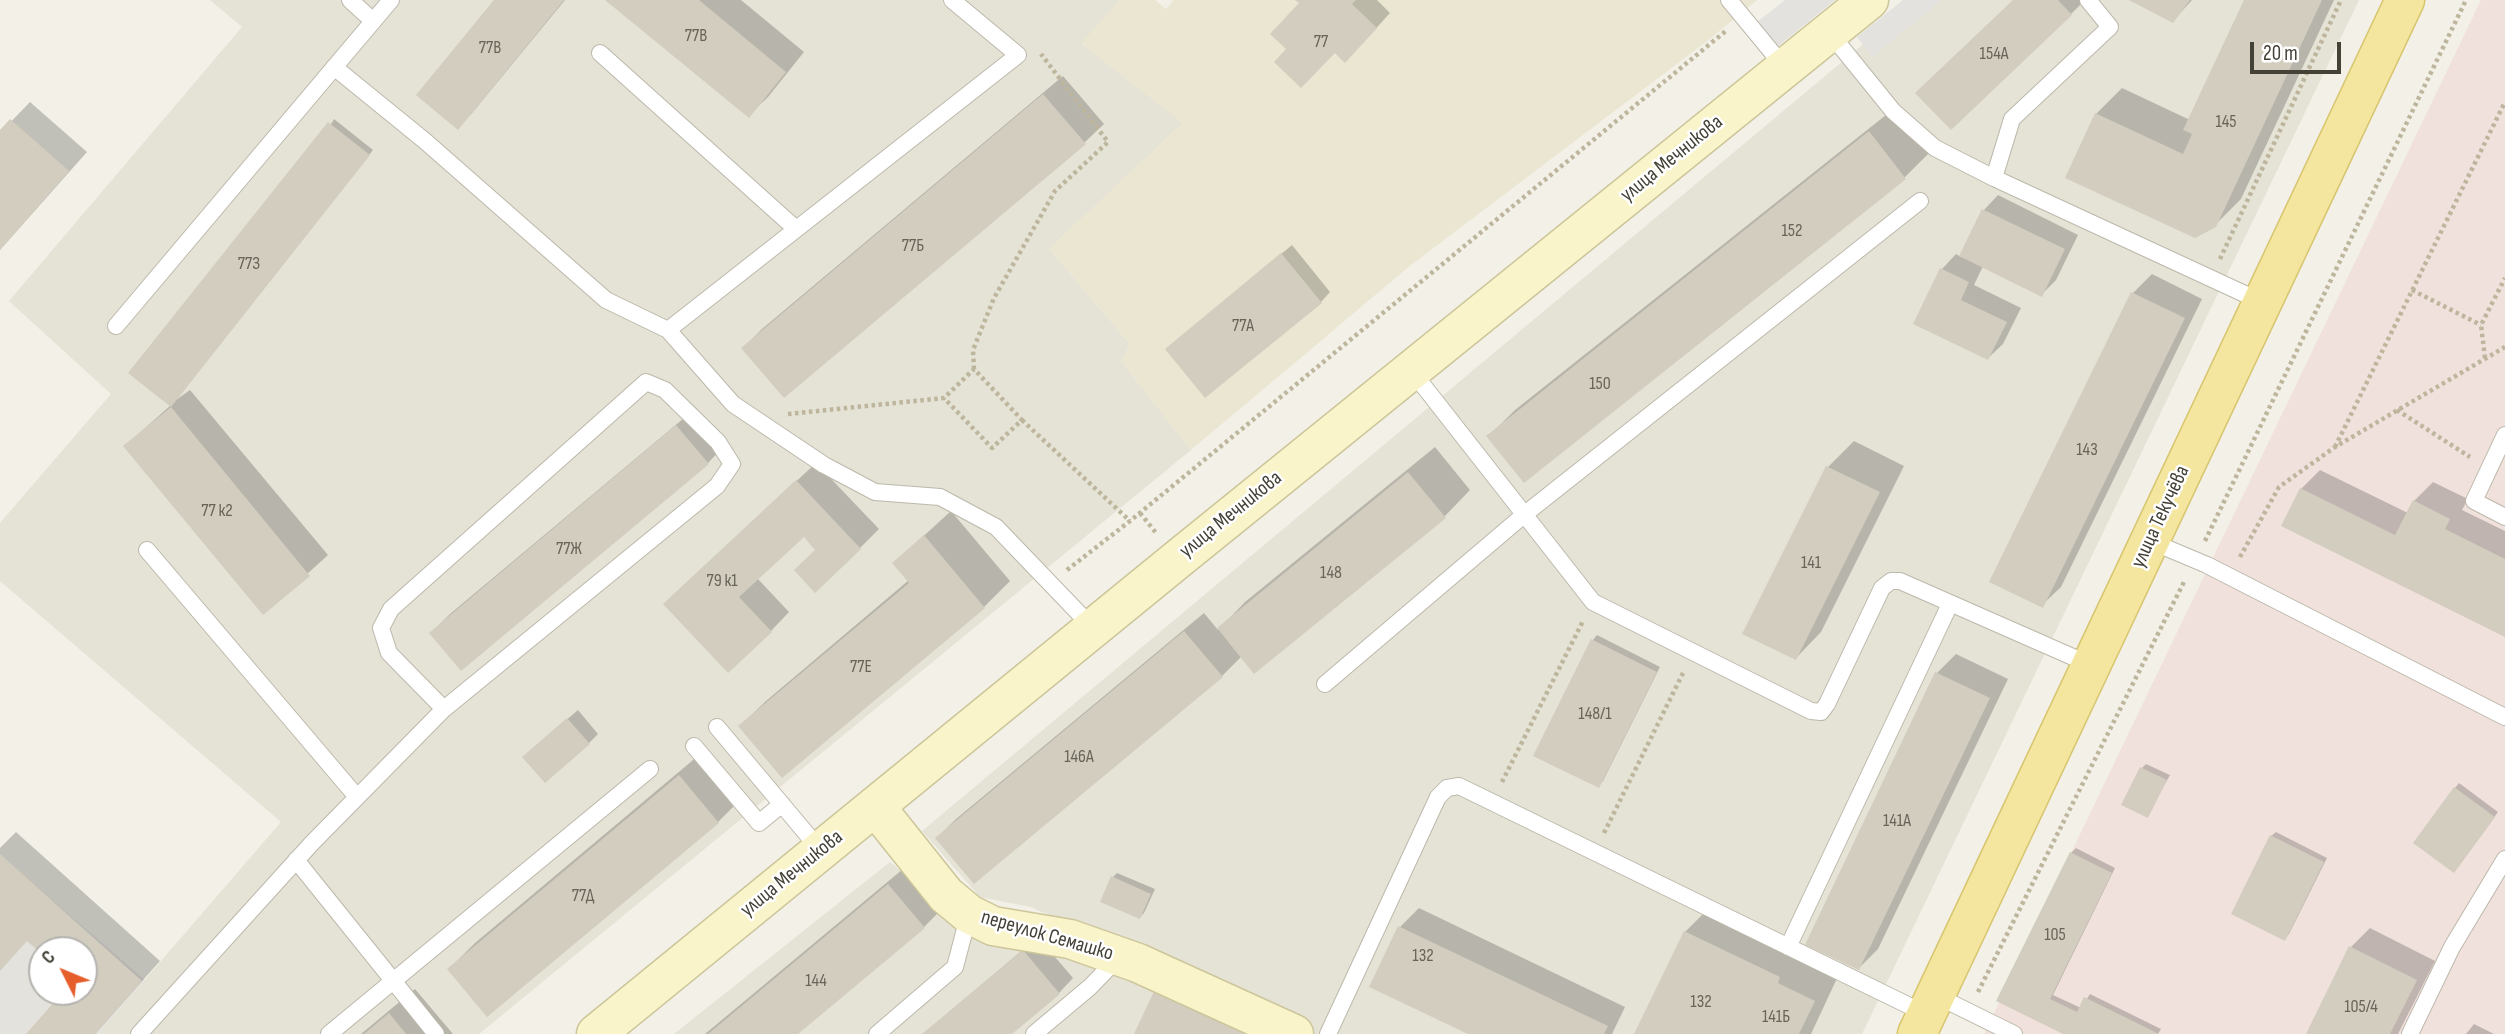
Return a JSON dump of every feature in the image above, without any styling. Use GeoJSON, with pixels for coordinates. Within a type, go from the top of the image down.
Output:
{"type":"FeatureCollection","features":[{"type":"Feature","properties":{"kind":"main road","name":"улица Мечникова"},"geometry":{"type":"LineString","coordinates":[[596,1034],[1869,0]]}},
{"type":"Feature","properties":{"kind":"main road","name":"улица Текучёва"},"geometry":{"type":"LineString","coordinates":[[1926,1014],[2405,0]]}},
{"type":"Feature","properties":{"kind":"main road","name":"переулок Семашко"},"geometry":{"type":"LineString","coordinates":[[875,806],[946,895],[969,914],[993,926],[1070,939],[1120,956],[1294,1034]]}},
{"type":"Feature","properties":{"kind":"lane"},"geometry":{"type":"LineString","coordinates":[[350,0],[373,21]]}},
{"type":"Feature","properties":{"kind":"lane"},"geometry":{"type":"LineString","coordinates":[[116,326],[391,0]]}},
{"type":"Feature","properties":{"kind":"lane"},"geometry":{"type":"LineString","coordinates":[[668,330],[1018,55],[953,0]]}},
{"type":"Feature","properties":{"kind":"lane"},"geometry":{"type":"LineString","coordinates":[[1729,0],[1785,68]]}},
{"type":"Feature","properties":{"kind":"lane"},"geometry":{"type":"LineString","coordinates":[[1994,178],[2012,119],[2110,27],[2088,0]]}},
{"type":"Feature","properties":{"kind":"lane"},"geometry":{"type":"LineString","coordinates":[[1829,32],[1893,111],[1935,148],[2262,302]]}},
{"type":"Feature","properties":{"kind":"lane"},"geometry":{"type":"LineString","coordinates":[[600,53],[796,229]]}},
{"type":"Feature","properties":{"kind":"lane"},"geometry":{"type":"LineString","coordinates":[[334,66],[425,141],[607,300],[668,330],[733,404],[824,465],[876,492],[940,497],[996,527],[1093,628]]}},
{"type":"Feature","properties":{"kind":"lane"},"geometry":{"type":"LineString","coordinates":[[1325,684],[1525,514],[1920,201]]}},
{"type":"Feature","properties":{"kind":"lane"},"geometry":{"type":"LineString","coordinates":[[1411,370],[1593,602],[1811,711],[1821,712],[1828,704],[1882,588],[1891,581],[1900,581],[2091,665]]}},
{"type":"Feature","properties":{"kind":"lane"},"geometry":{"type":"LineString","coordinates":[[139,1034],[296,860],[444,709],[717,486],[732,464],[718,442],[665,390],[646,382],[391,609],[381,628],[389,653],[444,709]]}},
{"type":"Feature","properties":{"kind":"lane"},"geometry":{"type":"LineString","coordinates":[[2505,435],[2474,501],[2505,517]]}},
{"type":"Feature","properties":{"kind":"lane"},"geometry":{"type":"LineString","coordinates":[[2150,541],[2229,576],[2505,717]]}},
{"type":"Feature","properties":{"kind":"lane"},"geometry":{"type":"LineString","coordinates":[[147,550],[357,797]]}},
{"type":"Feature","properties":{"kind":"lane"},"geometry":{"type":"LineString","coordinates":[[1788,947],[1950,604]]}},
{"type":"Feature","properties":{"kind":"lane"},"geometry":{"type":"LineString","coordinates":[[717,727],[821,851]]}},
{"type":"Feature","properties":{"kind":"lane"},"geometry":{"type":"LineString","coordinates":[[694,746],[759,823],[782,804]]}},
{"type":"Feature","properties":{"kind":"lane"},"geometry":{"type":"LineString","coordinates":[[329,1034],[650,769]]}},
{"type":"Feature","properties":{"kind":"lane"},"geometry":{"type":"LineString","coordinates":[[1328,1034],[1438,797],[1447,788],[1459,786],[1926,1014],[1969,1011],[2014,1034]]}},
{"type":"Feature","properties":{"kind":"lane"},"geometry":{"type":"LineString","coordinates":[[296,860],[436,1034]]}},
{"type":"Feature","properties":{"kind":"lane"},"geometry":{"type":"LineString","coordinates":[[2410,1034],[2452,947],[2505,860]]}},
{"type":"Feature","properties":{"kind":"lane"},"geometry":{"type":"LineString","coordinates":[[877,1034],[955,967],[969,914]]}},
{"type":"Feature","properties":{"kind":"lane"},"geometry":{"type":"LineString","coordinates":[[1034,1034],[1090,987],[1120,956]]}},
{"type":"Feature","properties":{"kind":"path"},"geometry":{"type":"LineString","coordinates":[[2212,278],[2341,0]]}},
{"type":"Feature","properties":{"kind":"path"},"geometry":{"type":"LineString","coordinates":[[1969,1011],[2196,560],[2466,0]]}},
{"type":"Feature","properties":{"kind":"path"},"geometry":{"type":"LineString","coordinates":[[1050,583],[1130,521],[1743,17]]}},
{"type":"Feature","properties":{"kind":"path"},"geometry":{"type":"LineString","coordinates":[[1018,55],[1033,44],[1108,142],[1055,191],[993,298],[973,350],[974,369],[1022,420],[1130,521]]}},
{"type":"Feature","properties":{"kind":"path"},"geometry":{"type":"LineString","coordinates":[[2335,447],[2505,102]]}},
{"type":"Feature","properties":{"kind":"path"},"geometry":{"type":"LineString","coordinates":[[2485,358],[2481,325],[2505,278]]}},
{"type":"Feature","properties":{"kind":"path"},"geometry":{"type":"LineString","coordinates":[[2412,290],[2481,325]]}},
{"type":"Feature","properties":{"kind":"path"},"geometry":{"type":"LineString","coordinates":[[2229,576],[2279,487],[2335,447],[2505,347]]}},
{"type":"Feature","properties":{"kind":"path"},"geometry":{"type":"LineString","coordinates":[[753,417],[944,398],[974,369]]}},
{"type":"Feature","properties":{"kind":"path"},"geometry":{"type":"LineString","coordinates":[[944,398],[992,448],[1022,420]]}},
{"type":"Feature","properties":{"kind":"path"},"geometry":{"type":"LineString","coordinates":[[2397,410],[2489,470]]}},
{"type":"Feature","properties":{"kind":"path"},"geometry":{"type":"LineString","coordinates":[[1492,802],[1593,602]]}},
{"type":"Feature","properties":{"kind":"path"},"geometry":{"type":"LineString","coordinates":[[1595,852],[1694,652]]}},
{"type":"Feature","properties":{"kind":"shaded area"},"geometry":{"type":"Polygon","coordinates":[[[210,0],[1120,0],[1082,44],[1183,123],[1049,249],[1130,344],[1121,361],[1191,450],[479,1034],[98,1034],[281,822],[0,581],[0,523],[111,394],[9,301],[242,27],[210,0]]]}},
{"type":"Feature","properties":{"kind":"shaded area"},"geometry":{"type":"Polygon","coordinates":[[[1120,0],[1155,0],[1166,9],[1174,0],[1757,0],[1711,38],[1411,265],[1191,450],[1121,361],[1130,344],[1049,249],[1182,123],[1081,43],[1120,0]]]}},
{"type":"Feature","properties":{"kind":"shaded area"},"geometry":{"type":"Polygon","coordinates":[[[1785,0],[1835,0],[1777,47],[1757,22],[1785,0]]]}},
{"type":"Feature","properties":{"kind":"shaded area"},"geometry":{"type":"Polygon","coordinates":[[[1903,0],[1942,0],[1872,57],[1857,37],[1903,0]]]}},
{"type":"Feature","properties":{"kind":"shaded area"},"geometry":{"type":"Polygon","coordinates":[[[1916,0],[2359,0],[1862,1034],[1308,1034],[1031,907],[980,897],[922,831],[1916,0]]]}},
{"type":"Feature","properties":{"kind":"shaded area"},"geometry":{"type":"Polygon","coordinates":[[[2481,0],[2505,0],[2505,1034],[1984,1034],[2481,0]]]}},
{"type":"Feature","properties":{"kind":"shaded area"},"geometry":{"type":"Polygon","coordinates":[[[0,855],[94,936],[28,936],[28,1006],[98,1006],[98,939],[145,980],[98,1034],[0,1034],[0,855]]]}},
{"type":"Feature","properties":{"kind":"shaded area"},"geometry":{"type":"Polygon","coordinates":[[[890,862],[959,920],[1036,941],[1273,1034],[674,1034],[890,862]]]}},
{"type":"Feature","properties":{"kind":"building"},"geometry":{"type":"Polygon","coordinates":[[[494,0],[564,0],[458,130],[416,95],[494,0]]]}},
{"type":"Feature","properties":{"kind":"building"},"geometry":{"type":"Polygon","coordinates":[[[605,0],[699,0],[786,72],[749,118],[605,0]]]}},
{"type":"Feature","properties":{"kind":"building"},"geometry":{"type":"Polygon","coordinates":[[[1295,0],[1356,0],[1352,4],[1377,28],[1345,63],[1335,53],[1301,88],[1274,62],[1286,49],[1270,34],[1299,3],[1295,0]]]}},
{"type":"Feature","properties":{"kind":"building"},"geometry":{"type":"Polygon","coordinates":[[[2013,0],[2058,0],[2072,15],[1951,130],[1915,93],[2013,0]]]}},
{"type":"Feature","properties":{"kind":"building"},"geometry":{"type":"Polygon","coordinates":[[[2129,0],[2190,0],[2173,23],[2129,0]]]}},
{"type":"Feature","properties":{"kind":"building"},"geometry":{"type":"Polygon","coordinates":[[[2244,0],[2322,0],[2216,227],[2195,238],[2065,178],[2095,113],[2183,154],[2192,134],[2183,130],[2244,0]]]}},
{"type":"Feature","properties":{"kind":"building"},"geometry":{"type":"Polygon","coordinates":[[[1043,94],[1086,144],[784,398],[741,348],[1043,94]]]}},
{"type":"Feature","properties":{"kind":"building"},"geometry":{"type":"Polygon","coordinates":[[[10,119],[69,171],[0,250],[0,130],[10,119]]]}},
{"type":"Feature","properties":{"kind":"building"},"geometry":{"type":"Polygon","coordinates":[[[328,122],[370,155],[171,407],[128,373],[328,122]]]}},
{"type":"Feature","properties":{"kind":"building"},"geometry":{"type":"Polygon","coordinates":[[[1869,131],[1906,179],[1524,483],[1486,436],[1869,131]]]}},
{"type":"Feature","properties":{"kind":"building"},"geometry":{"type":"Polygon","coordinates":[[[1982,209],[2065,249],[2042,297],[1959,256],[1982,209]]]}},
{"type":"Feature","properties":{"kind":"building"},"geometry":{"type":"Polygon","coordinates":[[[1281,253],[1322,303],[1205,398],[1165,349],[1281,253]]]}},
{"type":"Feature","properties":{"kind":"building"},"geometry":{"type":"Polygon","coordinates":[[[1940,268],[1969,282],[1961,300],[2007,322],[1988,360],[1913,324],[1940,268]]]}},
{"type":"Feature","properties":{"kind":"building"},"geometry":{"type":"Polygon","coordinates":[[[2131,292],[2185,318],[2043,608],[1989,582],[2131,292]]]}},
{"type":"Feature","properties":{"kind":"building"},"geometry":{"type":"Polygon","coordinates":[[[171,407],[310,576],[263,615],[123,446],[171,407]]]}},
{"type":"Feature","properties":{"kind":"building"},"geometry":{"type":"Polygon","coordinates":[[[676,425],[709,464],[461,671],[429,633],[676,425]]]}},
{"type":"Feature","properties":{"kind":"building"},"geometry":{"type":"Polygon","coordinates":[[[1826,466],[1880,492],[1796,660],[1742,634],[1826,466]]]}},
{"type":"Feature","properties":{"kind":"building"},"geometry":{"type":"Polygon","coordinates":[[[1408,472],[1446,518],[1254,674],[1217,628],[1408,472]]]}},
{"type":"Feature","properties":{"kind":"building"},"geometry":{"type":"Polygon","coordinates":[[[796,480],[861,549],[815,593],[794,570],[815,550],[804,537],[739,597],[772,632],[728,673],[663,604],[796,480]]]}},
{"type":"Feature","properties":{"kind":"building"},"geometry":{"type":"Polygon","coordinates":[[[2300,488],[2395,535],[2413,500],[2450,519],[2445,529],[2505,559],[2505,637],[2281,526],[2300,488]]]}},
{"type":"Feature","properties":{"kind":"building"},"geometry":{"type":"Polygon","coordinates":[[[924,535],[985,608],[782,778],[738,726],[909,583],[892,563],[924,535]]]}},
{"type":"Feature","properties":{"kind":"building"},"geometry":{"type":"Polygon","coordinates":[[[1184,631],[1223,677],[974,884],[935,838],[1184,631]]]}},
{"type":"Feature","properties":{"kind":"building"},"geometry":{"type":"Polygon","coordinates":[[[1591,639],[1657,672],[1599,788],[1533,756],[1591,639]]]}},
{"type":"Feature","properties":{"kind":"building"},"geometry":{"type":"Polygon","coordinates":[[[1935,672],[1990,698],[1859,970],[1805,945],[1935,672]]]}},
{"type":"Feature","properties":{"kind":"building"},"geometry":{"type":"Polygon","coordinates":[[[567,718],[590,744],[545,783],[522,757],[567,718]]]}},
{"type":"Feature","properties":{"kind":"building"},"geometry":{"type":"Polygon","coordinates":[[[2140,767],[2167,780],[2148,818],[2121,805],[2140,767]]]}},
{"type":"Feature","properties":{"kind":"building"},"geometry":{"type":"Polygon","coordinates":[[[679,775],[719,823],[487,1017],[447,969],[679,775]]]}},
{"type":"Feature","properties":{"kind":"building"},"geometry":{"type":"Polygon","coordinates":[[[2454,787],[2495,817],[2454,873],[2413,843],[2454,787]]]}},
{"type":"Feature","properties":{"kind":"building"},"geometry":{"type":"Polygon","coordinates":[[[2270,835],[2324,862],[2285,941],[2231,914],[2270,835]]]}},
{"type":"Feature","properties":{"kind":"building"},"geometry":{"type":"Polygon","coordinates":[[[2070,852],[2112,873],[2050,999],[2077,1012],[2084,997],[2159,1034],[2063,1034],[1996,1001],[2070,852]]]}},
{"type":"Feature","properties":{"kind":"building"},"geometry":{"type":"Polygon","coordinates":[[[0,854],[92,936],[28,936],[28,942],[0,971],[0,854]]]}},
{"type":"Feature","properties":{"kind":"building"},"geometry":{"type":"Polygon","coordinates":[[[1111,876],[1151,894],[1140,919],[1100,902],[1111,876]]]}},
{"type":"Feature","properties":{"kind":"building"},"geometry":{"type":"Polygon","coordinates":[[[888,884],[925,928],[798,1034],[708,1034],[888,884]]]}},
{"type":"Feature","properties":{"kind":"building"},"geometry":{"type":"Polygon","coordinates":[[[1398,926],[1608,1026],[1604,1034],[1468,1034],[1369,987],[1398,926]]]}},
{"type":"Feature","properties":{"kind":"building"},"geometry":{"type":"Polygon","coordinates":[[[1684,931],[1780,977],[1778,983],[1815,1001],[1799,1034],[1634,1034],[1684,931]]]}},
{"type":"Feature","properties":{"kind":"building"},"geometry":{"type":"Polygon","coordinates":[[[98,942],[142,981],[95,1034],[26,1034],[51,1006],[98,1006],[98,942]]]}},
{"type":"Feature","properties":{"kind":"building"},"geometry":{"type":"Polygon","coordinates":[[[2349,946],[2417,980],[2390,1034],[2306,1034],[2349,946]]]}},
{"type":"Feature","properties":{"kind":"building"},"geometry":{"type":"Polygon","coordinates":[[[1023,950],[1060,994],[1012,1034],[922,1034],[1023,950]]]}},
{"type":"Feature","properties":{"kind":"building"},"geometry":{"type":"Polygon","coordinates":[[[1157,985],[1246,1027],[1243,1034],[1134,1034],[1157,985]]]}},
{"type":"Feature","properties":{"kind":"building"},"geometry":{"type":"Polygon","coordinates":[[[389,1013],[406,1034],[364,1034],[389,1013]]]}}]}
